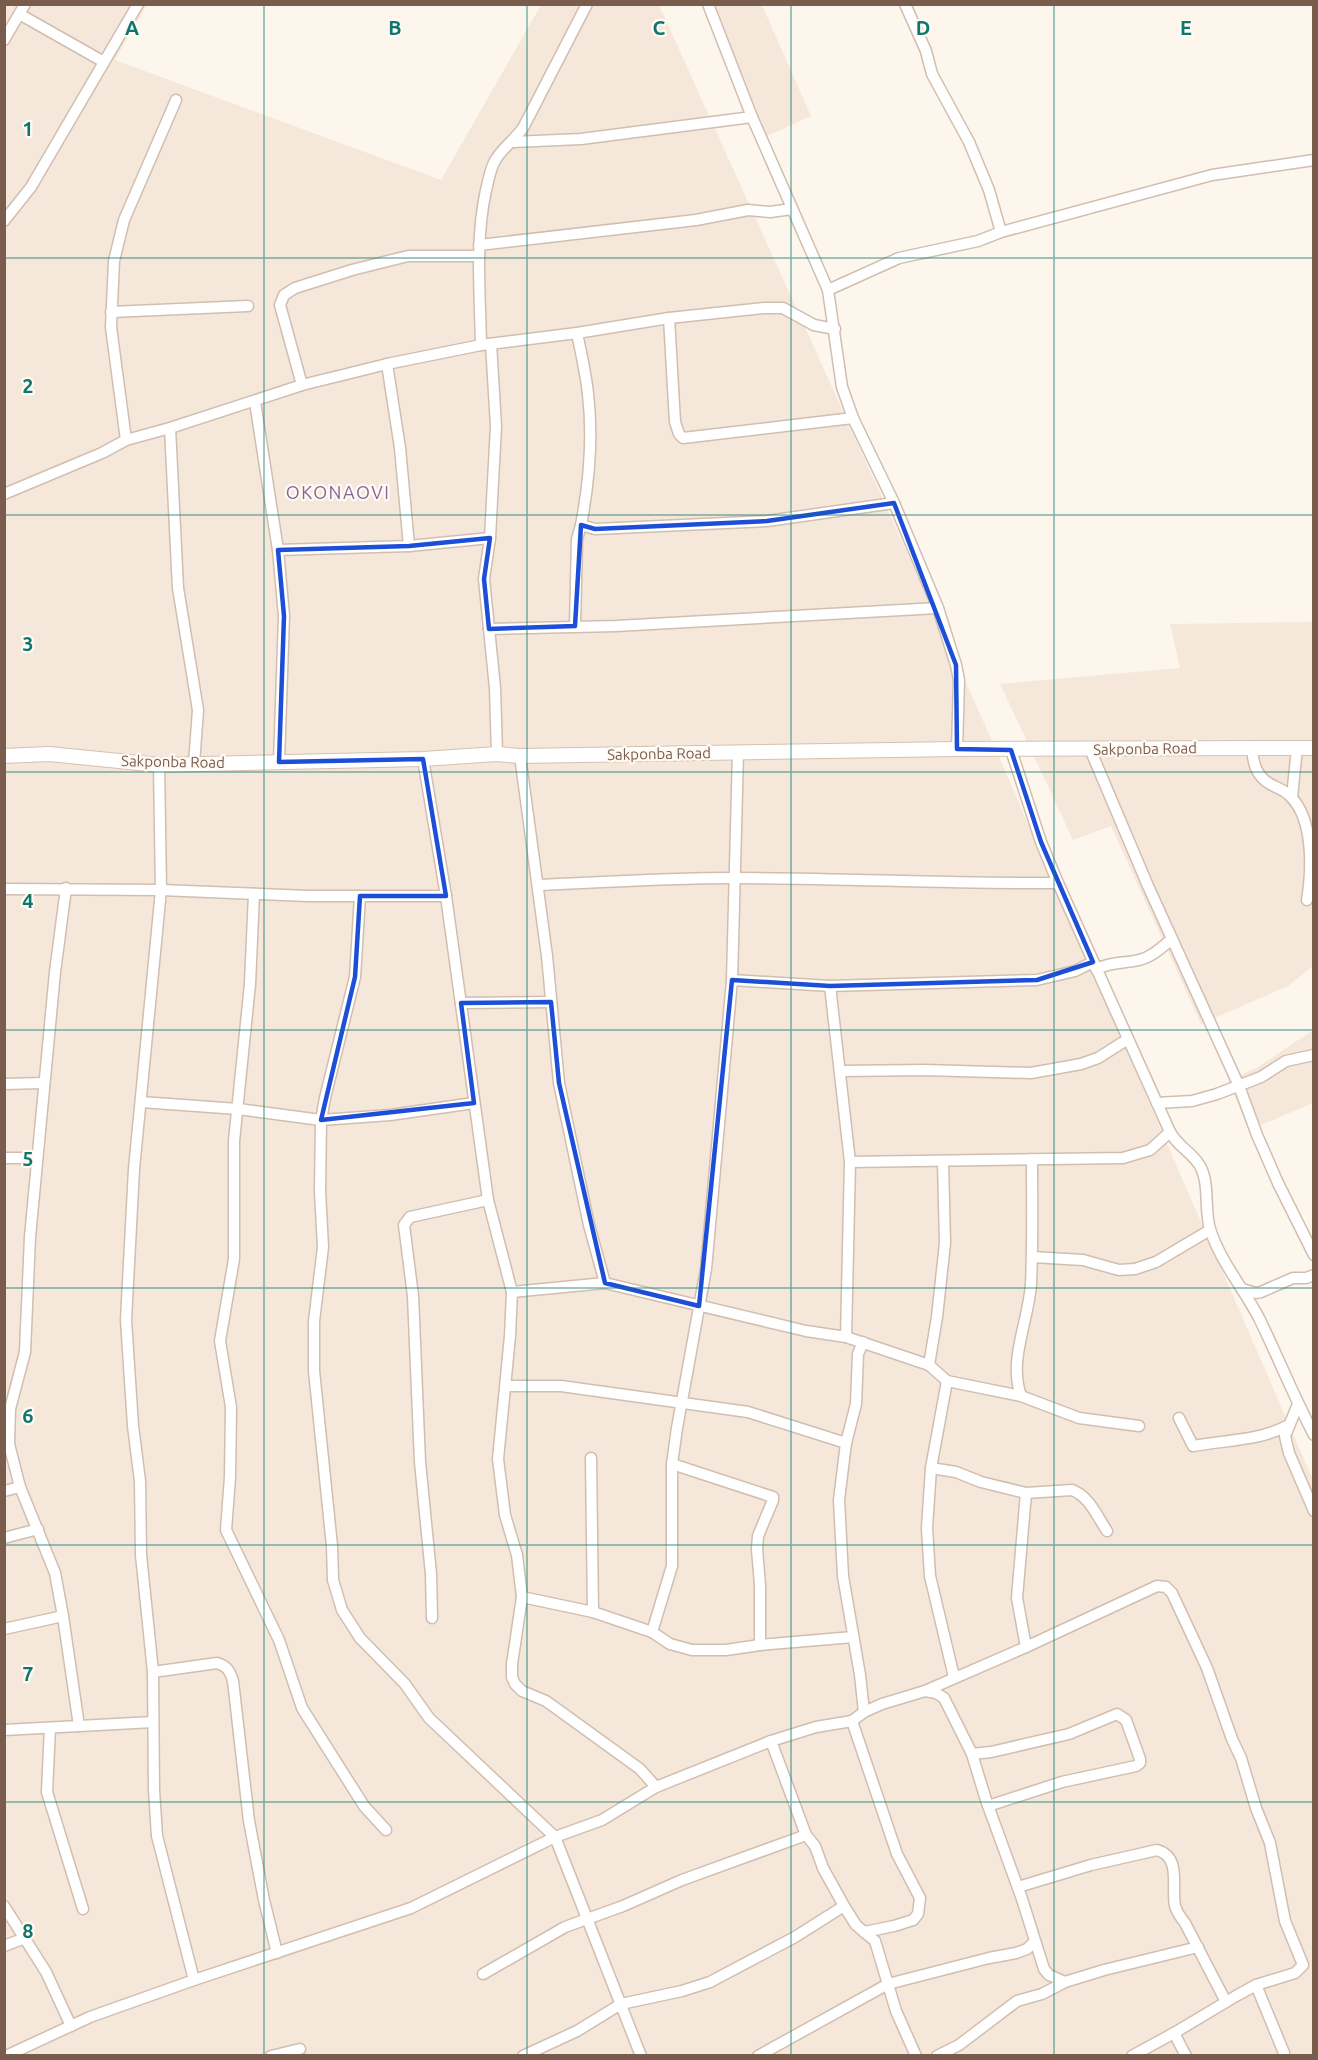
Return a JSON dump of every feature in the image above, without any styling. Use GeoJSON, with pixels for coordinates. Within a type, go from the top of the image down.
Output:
{"type":"FeatureCollection","features":[{"type":"Feature","properties":{"kind":"main road","name":"Sakponba Road"},"geometry":{"type":"LineString","coordinates":[[4,756],[49,754],[159,765],[423,759],[497,754],[520,756],[957,749],[1314,748]]}},
{"type":"Feature","properties":{"kind":"street"},"geometry":{"type":"LineString","coordinates":[[4,221],[31,187],[138,4]]}},
{"type":"Feature","properties":{"kind":"street"},"geometry":{"type":"LineString","coordinates":[[497,754],[495,688],[484,579],[490,538],[496,426],[486,345],[479,250],[484,200],[491,170],[497,157],[513,142],[523,128],[586,4]]}},
{"type":"Feature","properties":{"kind":"street"},"geometry":{"type":"LineString","coordinates":[[708,4],[752,117],[828,290],[835,329],[837,362],[842,387],[853,418],[894,503],[938,608],[957,665],[959,680],[957,749]]}},
{"type":"Feature","properties":{"kind":"street"},"geometry":{"type":"LineString","coordinates":[[905,4],[926,51],[932,74],[973,152],[989,190],[1001,232]]}},
{"type":"Feature","properties":{"kind":"street"},"geometry":{"type":"LineString","coordinates":[[4,40],[23,10],[104,62]]}},
{"type":"Feature","properties":{"kind":"street"},"geometry":{"type":"LineString","coordinates":[[126,440],[114,357],[111,312],[114,261],[124,220],[176,100]]}},
{"type":"Feature","properties":{"kind":"street"},"geometry":{"type":"LineString","coordinates":[[513,142],[581,139],[752,117]]}},
{"type":"Feature","properties":{"kind":"street"},"geometry":{"type":"LineString","coordinates":[[828,290],[898,258],[978,242],[1001,232],[1212,175],[1314,160]]}},
{"type":"Feature","properties":{"kind":"street"},"geometry":{"type":"LineString","coordinates":[[302,385],[280,305],[284,295],[295,288],[408,256],[479,250],[696,220],[748,210],[770,212],[792,209]]}},
{"type":"Feature","properties":{"kind":"street"},"geometry":{"type":"LineString","coordinates":[[111,312],[248,306]]}},
{"type":"Feature","properties":{"kind":"street"},"geometry":{"type":"LineString","coordinates":[[4,494],[102,453],[126,440],[255,402],[302,385],[387,364],[486,345],[669,318],[764,308],[783,308],[814,325],[835,329]]}},
{"type":"Feature","properties":{"kind":"street"},"geometry":{"type":"LineString","coordinates":[[669,318],[675,422],[683,438],[853,418]]}},
{"type":"Feature","properties":{"kind":"street"},"geometry":{"type":"LineString","coordinates":[[576,626],[577,539],[588,475],[590,425],[588,395],[578,333]]}},
{"type":"Feature","properties":{"kind":"street"},"geometry":{"type":"LineString","coordinates":[[387,364],[400,447],[409,546]]}},
{"type":"Feature","properties":{"kind":"street"},"geometry":{"type":"LineString","coordinates":[[255,402],[278,550],[284,616],[279,762]]}},
{"type":"Feature","properties":{"kind":"street"},"geometry":{"type":"LineString","coordinates":[[170,428],[178,588],[198,710],[194,764]]}},
{"type":"Feature","properties":{"kind":"street"},"geometry":{"type":"LineString","coordinates":[[581,525],[595,529],[767,521],[894,503]]}},
{"type":"Feature","properties":{"kind":"street"},"geometry":{"type":"LineString","coordinates":[[278,550],[409,546],[490,538]]}},
{"type":"Feature","properties":{"kind":"street"},"geometry":{"type":"LineString","coordinates":[[489,629],[938,608]]}},
{"type":"Feature","properties":{"kind":"street"},"geometry":{"type":"LineString","coordinates":[[1252,748],[1257,773],[1270,785],[1292,797],[1308,836],[1311,865],[1307,900]]}},
{"type":"Feature","properties":{"kind":"street"},"geometry":{"type":"LineString","coordinates":[[1292,797],[1297,748]]}},
{"type":"Feature","properties":{"kind":"street"},"geometry":{"type":"LineString","coordinates":[[1090,749],[1172,939],[1239,1086],[1257,1135],[1314,1256]]}},
{"type":"Feature","properties":{"kind":"street"},"geometry":{"type":"LineString","coordinates":[[1011,750],[1041,842],[1058,883],[1170,1132],[1176,1143],[1189,1153],[1202,1168],[1210,1230],[1259,1318],[1314,1435]]}},
{"type":"Feature","properties":{"kind":"street"},"geometry":{"type":"LineString","coordinates":[[652,1632],[672,1566],[672,1464],[706,1269],[732,980],[738,753]]}},
{"type":"Feature","properties":{"kind":"street"},"geometry":{"type":"LineString","coordinates":[[520,756],[538,885],[559,1083],[589,1226],[605,1283]]}},
{"type":"Feature","properties":{"kind":"street"},"geometry":{"type":"LineString","coordinates":[[423,759],[446,896],[488,1200],[512,1292],[506,1386],[498,1460],[505,1515],[517,1555],[522,1597],[512,1677],[515,1684],[522,1690],[546,1701],[640,1769],[656,1787]]}},
{"type":"Feature","properties":{"kind":"street"},"geometry":{"type":"LineString","coordinates":[[159,765],[161,890],[134,1169],[126,1320],[133,1426],[140,1481],[141,1555],[153,1672],[154,1790],[157,1836],[195,1980]]}},
{"type":"Feature","properties":{"kind":"street"},"geometry":{"type":"LineString","coordinates":[[538,885],[663,878],[856,879],[982,884],[1058,883]]}},
{"type":"Feature","properties":{"kind":"street"},"geometry":{"type":"LineString","coordinates":[[4,889],[66,888],[254,894],[446,896]]}},
{"type":"Feature","properties":{"kind":"street"},"geometry":{"type":"LineString","coordinates":[[66,888],[44,1083],[30,1237],[25,1352],[10,1409],[9,1444],[20,1487],[55,1573],[79,1726]]}},
{"type":"Feature","properties":{"kind":"street"},"geometry":{"type":"LineString","coordinates":[[254,894],[250,984],[234,1141],[234,1259],[220,1341],[231,1407],[230,1477],[226,1530],[279,1640],[302,1708],[364,1806],[386,1830]]}},
{"type":"Feature","properties":{"kind":"street"},"geometry":{"type":"LineString","coordinates":[[360,896],[355,977],[321,1120],[320,1191],[323,1247],[314,1321],[314,1371],[332,1546],[333,1580],[342,1610],[360,1638],[405,1684],[429,1718],[555,1837],[641,2055]]}},
{"type":"Feature","properties":{"kind":"street"},"geometry":{"type":"LineString","coordinates":[[732,980],[830,986],[1037,980],[1095,966],[1138,960],[1149,956],[1172,939]]}},
{"type":"Feature","properties":{"kind":"street"},"geometry":{"type":"LineString","coordinates":[[830,986],[850,1162],[846,1337]]}},
{"type":"Feature","properties":{"kind":"street"},"geometry":{"type":"LineString","coordinates":[[460,1003],[551,1002]]}},
{"type":"Feature","properties":{"kind":"street"},"geometry":{"type":"LineString","coordinates":[[841,1071],[925,1070],[1031,1073],[1081,1064],[1098,1058],[1128,1039]]}},
{"type":"Feature","properties":{"kind":"street"},"geometry":{"type":"LineString","coordinates":[[1157,1103],[1192,1101],[1261,1077],[1286,1061],[1314,1055]]}},
{"type":"Feature","properties":{"kind":"street"},"geometry":{"type":"LineString","coordinates":[[4,1084],[44,1083]]}},
{"type":"Feature","properties":{"kind":"street"},"geometry":{"type":"LineString","coordinates":[[141,1102],[238,1109],[321,1120],[390,1115],[474,1103]]}},
{"type":"Feature","properties":{"kind":"street"},"geometry":{"type":"LineString","coordinates":[[850,1162],[1123,1158],[1150,1150],[1170,1132]]}},
{"type":"Feature","properties":{"kind":"street"},"geometry":{"type":"LineString","coordinates":[[4,1158],[37,1158]]}},
{"type":"Feature","properties":{"kind":"street"},"geometry":{"type":"LineString","coordinates":[[1021,1396],[1017,1376],[1018,1349],[1031,1286],[1032,1159]]}},
{"type":"Feature","properties":{"kind":"street"},"geometry":{"type":"LineString","coordinates":[[929,1365],[945,1244],[944,1162]]}},
{"type":"Feature","properties":{"kind":"street"},"geometry":{"type":"LineString","coordinates":[[432,1618],[431,1574],[420,1462],[413,1296],[404,1225],[410,1217],[488,1200]]}},
{"type":"Feature","properties":{"kind":"street"},"geometry":{"type":"LineString","coordinates":[[1032,1257],[1083,1260],[1119,1270],[1135,1269],[1156,1262],[1210,1230]]}},
{"type":"Feature","properties":{"kind":"street"},"geometry":{"type":"LineString","coordinates":[[1242,1289],[1256,1293],[1293,1278],[1306,1278],[1314,1275]]}},
{"type":"Feature","properties":{"kind":"street"},"geometry":{"type":"LineString","coordinates":[[512,1292],[605,1283],[806,1331],[863,1341],[929,1365],[947,1381],[1021,1396],[1079,1418],[1139,1426]]}},
{"type":"Feature","properties":{"kind":"street"},"geometry":{"type":"LineString","coordinates":[[863,1341],[858,1354],[856,1404],[846,1443],[839,1500],[843,1576],[864,1712]]}},
{"type":"Feature","properties":{"kind":"street"},"geometry":{"type":"LineString","coordinates":[[947,1381],[931,1468],[927,1528],[930,1576],[954,1677]]}},
{"type":"Feature","properties":{"kind":"street"},"geometry":{"type":"LineString","coordinates":[[506,1386],[561,1386],[748,1412],[846,1443]]}},
{"type":"Feature","properties":{"kind":"street"},"geometry":{"type":"LineString","coordinates":[[1298,1404],[1285,1436],[1288,1454],[1314,1511]]}},
{"type":"Feature","properties":{"kind":"street"},"geometry":{"type":"LineString","coordinates":[[1179,1418],[1193,1446],[1260,1436],[1289,1425]]}},
{"type":"Feature","properties":{"kind":"street"},"geometry":{"type":"LineString","coordinates":[[591,1458],[593,1612]]}},
{"type":"Feature","properties":{"kind":"street"},"geometry":{"type":"LineString","coordinates":[[672,1464],[772,1497],[773,1500],[758,1536],[760,1645]]}},
{"type":"Feature","properties":{"kind":"street"},"geometry":{"type":"LineString","coordinates":[[931,1468],[956,1472],[981,1482],[1026,1493],[1072,1490],[1085,1497],[1107,1531]]}},
{"type":"Feature","properties":{"kind":"street"},"geometry":{"type":"LineString","coordinates":[[4,1491],[20,1487]]}},
{"type":"Feature","properties":{"kind":"street"},"geometry":{"type":"LineString","coordinates":[[1026,1493],[1017,1598],[1026,1647]]}},
{"type":"Feature","properties":{"kind":"street"},"geometry":{"type":"LineString","coordinates":[[4,1538],[38,1529]]}},
{"type":"Feature","properties":{"kind":"street"},"geometry":{"type":"LineString","coordinates":[[6,2055],[26,2051],[71,2026],[195,1980],[411,1908],[555,1837],[602,1820],[656,1787],[771,1741],[816,1727],[852,1720],[882,1704],[925,1691],[1157,1586],[1166,1587],[1172,1593],[1207,1668],[1241,1758],[1256,1808],[1270,1843],[1285,1921],[1303,1965],[1300,1969]]}},
{"type":"Feature","properties":{"kind":"street"},"geometry":{"type":"LineString","coordinates":[[522,1597],[593,1612],[652,1632],[670,1644],[692,1650],[726,1650],[853,1637]]}},
{"type":"Feature","properties":{"kind":"street"},"geometry":{"type":"LineString","coordinates":[[4,1629],[63,1616]]}},
{"type":"Feature","properties":{"kind":"street"},"geometry":{"type":"LineString","coordinates":[[153,1672],[217,1663],[230,1670],[249,1821],[264,1900],[278,1953]]}},
{"type":"Feature","properties":{"kind":"street"},"geometry":{"type":"LineString","coordinates":[[925,1691],[936,1693],[944,1698],[972,1754],[1044,1969],[1049,1976],[1065,1982]]}},
{"type":"Feature","properties":{"kind":"street"},"geometry":{"type":"LineString","coordinates":[[862,1692],[882,1704]]}},
{"type":"Feature","properties":{"kind":"street"},"geometry":{"type":"LineString","coordinates":[[972,1754],[991,1752],[1069,1734],[1117,1714],[1126,1720],[1140,1759],[1140,1763],[1136,1766],[1062,1782],[988,1806]]}},
{"type":"Feature","properties":{"kind":"street"},"geometry":{"type":"LineString","coordinates":[[852,1720],[897,1854],[920,1898],[918,1914],[913,1920],[864,1932]]}},
{"type":"Feature","properties":{"kind":"street"},"geometry":{"type":"LineString","coordinates":[[4,1730],[153,1722]]}},
{"type":"Feature","properties":{"kind":"street"},"geometry":{"type":"LineString","coordinates":[[50,1728],[47,1792],[83,1909]]}},
{"type":"Feature","properties":{"kind":"street"},"geometry":{"type":"LineString","coordinates":[[771,1741],[806,1835],[814,1846],[823,1868],[844,1906],[864,1932],[875,1941],[896,2011],[916,2055]]}},
{"type":"Feature","properties":{"kind":"street"},"geometry":{"type":"LineString","coordinates":[[483,1974],[566,1928],[682,1880],[806,1835]]}},
{"type":"Feature","properties":{"kind":"street"},"geometry":{"type":"LineString","coordinates":[[1017,1887],[1091,1865],[1157,1850],[1164,1852],[1170,1858],[1174,1868],[1175,1906],[1179,1916],[1185,1923],[1226,2002]]}},
{"type":"Feature","properties":{"kind":"street"},"geometry":{"type":"LineString","coordinates":[[4,1906],[46,1972],[71,2026]]}},
{"type":"Feature","properties":{"kind":"street"},"geometry":{"type":"LineString","coordinates":[[523,2055],[577,2031],[621,2004],[682,1991],[710,1982],[795,1937],[844,1906]]}},
{"type":"Feature","properties":{"kind":"street"},"geometry":{"type":"LineString","coordinates":[[4,1946],[25,1938]]}},
{"type":"Feature","properties":{"kind":"street"},"geometry":{"type":"LineString","coordinates":[[758,2055],[888,1984],[1016,1953],[1028,1948],[1034,1942]]}},
{"type":"Feature","properties":{"kind":"street"},"geometry":{"type":"LineString","coordinates":[[938,2055],[959,2045],[1017,2001],[1104,1970],[1198,1947]]}},
{"type":"Feature","properties":{"kind":"street"},"geometry":{"type":"LineString","coordinates":[[1132,2055],[1256,1985],[1314,1966]]}},
{"type":"Feature","properties":{"kind":"street"},"geometry":{"type":"LineString","coordinates":[[1256,1985],[1284,2053]]}},
{"type":"Feature","properties":{"kind":"street"},"geometry":{"type":"LineString","coordinates":[[1174,2033],[1186,2055]]}},
{"type":"Feature","properties":{"kind":"street"},"geometry":{"type":"LineString","coordinates":[[271,2055],[300,2049]]}},
{"type":"Feature","properties":{"kind":"highlighted area"},"geometry":{"type":"Polygon","coordinates":[[[894,503],[956,665],[957,749],[1011,750],[1041,842],[1093,962],[1037,980],[830,986],[732,980],[699,1306],[605,1283],[559,1083],[551,1002],[461,1003],[474,1103],[321,1120],[355,977],[360,896],[446,896],[423,759],[279,762],[284,616],[278,550],[409,546],[490,538],[484,579],[489,629],[575,626],[581,525],[595,529],[767,521],[894,503]]]}},
{"type":"Feature","properties":{"kind":"shaded area"},"geometry":{"type":"Polygon","coordinates":[[[5,5],[147,5],[115,60],[441,180],[541,5],[659,5],[990,736],[1313,1480],[1313,2055],[5,2056],[5,5]]]}},
{"type":"Feature","properties":{"kind":"shaded area"},"geometry":{"type":"Polygon","coordinates":[[[704,5],[762,5],[811,116],[765,137],[704,5]]]}},
{"type":"Feature","properties":{"kind":"shaded area"},"geometry":{"type":"Polygon","coordinates":[[[1313,622],[1313,966],[1288,986],[1201,1024],[1111,826],[1073,840],[1000,684],[1180,668],[1170,624],[1313,622]]]}},
{"type":"Feature","properties":{"kind":"shaded area"},"geometry":{"type":"Polygon","coordinates":[[[1313,1030],[1313,1103],[1249,1130],[1228,1081],[1258,1067],[1313,1030]]]}},
{"type":"Feature","properties":{"kind":"district","name":"OKONAOVI"},"geometry":{"type":"Point","coordinates":[338,493]}}]}
